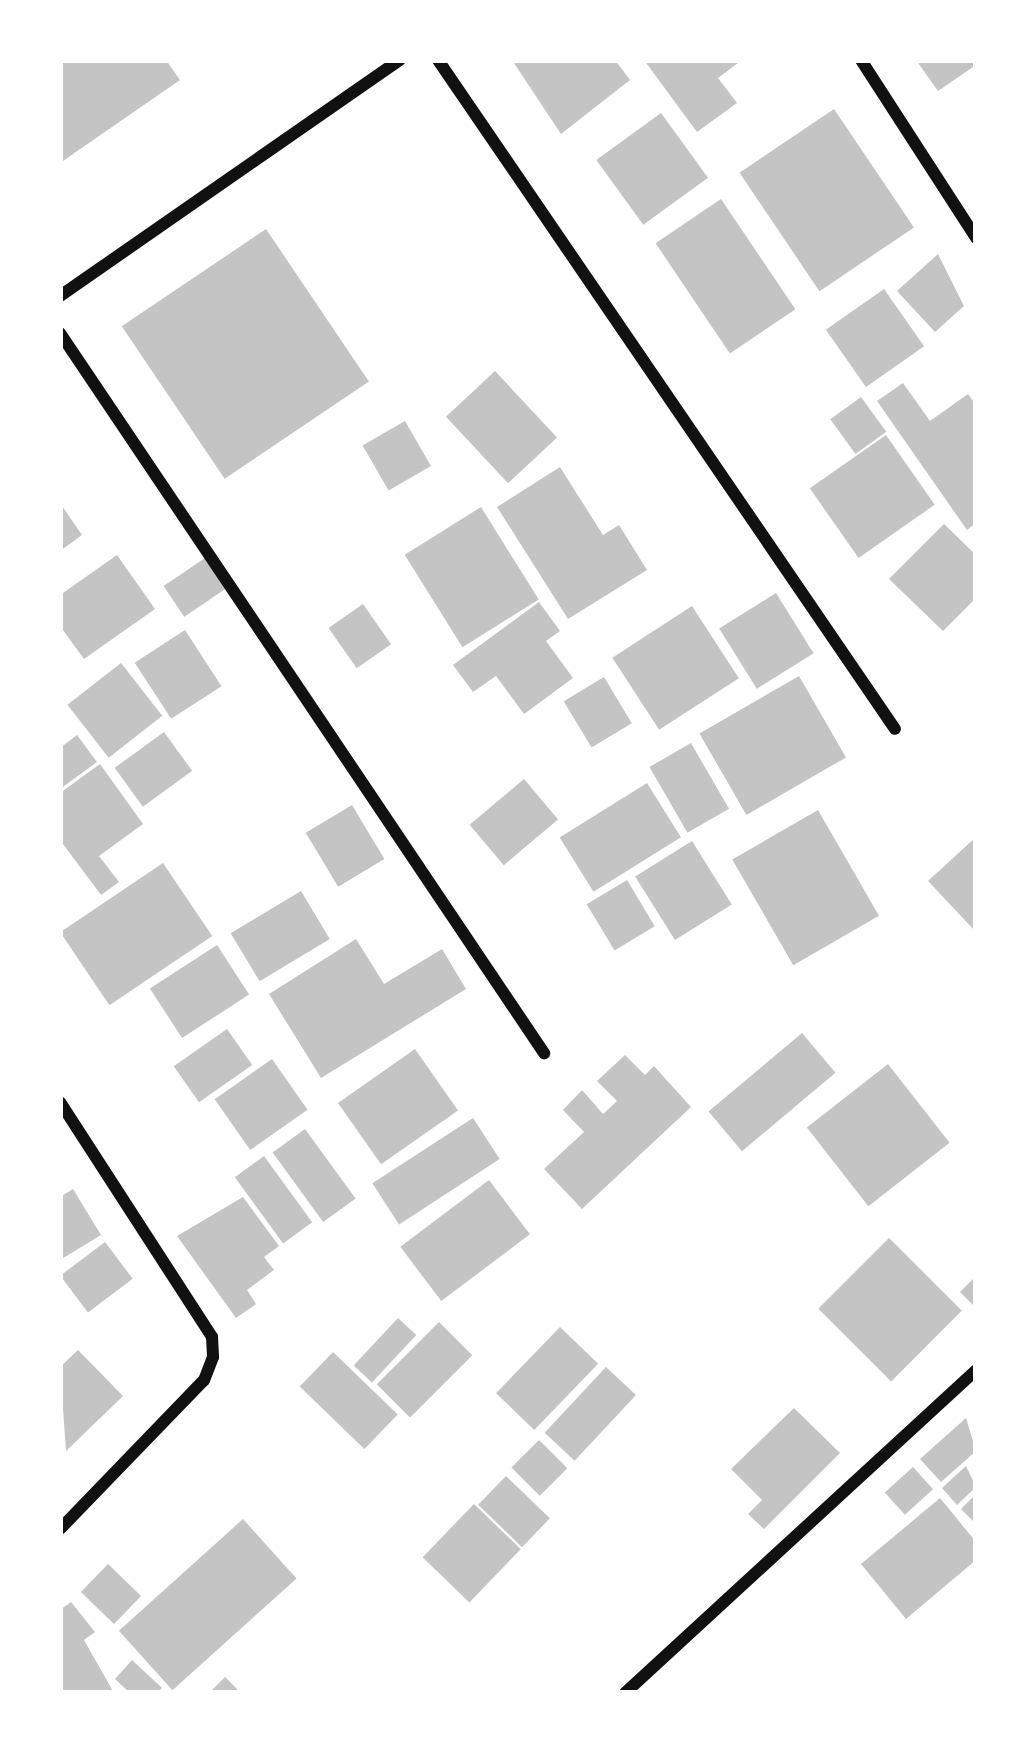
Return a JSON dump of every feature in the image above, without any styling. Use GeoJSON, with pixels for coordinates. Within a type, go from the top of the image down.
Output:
{"type":"FeatureCollection","features":[{"type":"Feature","properties":{"kind":"street"},"geometry":{"type":"LineString","coordinates":[[60,296],[400,60]]}},
{"type":"Feature","properties":{"kind":"street"},"geometry":{"type":"LineString","coordinates":[[438,60],[895,729]]}},
{"type":"Feature","properties":{"kind":"street"},"geometry":{"type":"LineString","coordinates":[[861,60],[976,238]]}},
{"type":"Feature","properties":{"kind":"street"},"geometry":{"type":"LineString","coordinates":[[60,333],[544,1053]]}},
{"type":"Feature","properties":{"kind":"street"},"geometry":{"type":"LineString","coordinates":[[60,1102],[212,1337],[212,1357],[204,1380],[60,1529]]}},
{"type":"Feature","properties":{"kind":"street"},"geometry":{"type":"LineString","coordinates":[[625,1693],[976,1370]]}},
{"type":"Feature","properties":{"kind":"building"},"geometry":{"type":"Polygon","coordinates":[[[60,60],[166,60],[180,80],[60,163],[60,60]]]}},
{"type":"Feature","properties":{"kind":"building"},"geometry":{"type":"Polygon","coordinates":[[[512,60],[615,60],[630,80],[561,134],[512,60]]]}},
{"type":"Feature","properties":{"kind":"building"},"geometry":{"type":"Polygon","coordinates":[[[644,60],[742,60],[718,78],[737,103],[697,132],[644,60]]]}},
{"type":"Feature","properties":{"kind":"building"},"geometry":{"type":"Polygon","coordinates":[[[916,60],[976,60],[976,65],[938,91],[916,60]]]}},
{"type":"Feature","properties":{"kind":"building"},"geometry":{"type":"Polygon","coordinates":[[[834,109],[914,228],[819,291],[739,173],[834,109]]]}},
{"type":"Feature","properties":{"kind":"building"},"geometry":{"type":"Polygon","coordinates":[[[661,113],[708,178],[643,225],[596,160],[661,113]]]}},
{"type":"Feature","properties":{"kind":"building"},"geometry":{"type":"Polygon","coordinates":[[[721,199],[795,309],[730,353],[656,243],[721,199]]]}},
{"type":"Feature","properties":{"kind":"building"},"geometry":{"type":"Polygon","coordinates":[[[266,229],[369,382],[225,479],[122,326],[266,229]]]}},
{"type":"Feature","properties":{"kind":"building"},"geometry":{"type":"Polygon","coordinates":[[[938,254],[964,306],[935,332],[897,291],[938,254]]]}},
{"type":"Feature","properties":{"kind":"building"},"geometry":{"type":"Polygon","coordinates":[[[884,289],[924,346],[866,387],[826,330],[884,289]]]}},
{"type":"Feature","properties":{"kind":"building"},"geometry":{"type":"Polygon","coordinates":[[[495,371],[557,438],[508,483],[446,417],[495,371]]]}},
{"type":"Feature","properties":{"kind":"building"},"geometry":{"type":"Polygon","coordinates":[[[903,383],[930,421],[968,394],[976,405],[976,523],[967,530],[877,401],[903,383]]]}},
{"type":"Feature","properties":{"kind":"building"},"geometry":{"type":"Polygon","coordinates":[[[861,397],[886,432],[856,454],[830,419],[861,397]]]}},
{"type":"Feature","properties":{"kind":"building"},"geometry":{"type":"Polygon","coordinates":[[[405,421],[431,466],[389,491],[363,445],[405,421]]]}},
{"type":"Feature","properties":{"kind":"building"},"geometry":{"type":"Polygon","coordinates":[[[886,435],[935,505],[859,558],[810,488],[886,435]]]}},
{"type":"Feature","properties":{"kind":"building"},"geometry":{"type":"Polygon","coordinates":[[[560,467],[603,535],[619,525],[647,570],[568,619],[497,507],[560,467]]]}},
{"type":"Feature","properties":{"kind":"building"},"geometry":{"type":"Polygon","coordinates":[[[60,503],[82,535],[60,551],[60,503]]]}},
{"type":"Feature","properties":{"kind":"building"},"geometry":{"type":"Polygon","coordinates":[[[481,507],[539,599],[462,647],[405,555],[481,507]]]}},
{"type":"Feature","properties":{"kind":"building"},"geometry":{"type":"Polygon","coordinates":[[[944,524],[976,555],[976,598],[943,631],[889,579],[944,524]]]}},
{"type":"Feature","properties":{"kind":"building"},"geometry":{"type":"Polygon","coordinates":[[[117,555],[155,609],[84,659],[60,626],[60,595],[117,555]]]}},
{"type":"Feature","properties":{"kind":"building"},"geometry":{"type":"Polygon","coordinates":[[[205,558],[226,589],[184,617],[164,586],[205,558]]]}},
{"type":"Feature","properties":{"kind":"building"},"geometry":{"type":"Polygon","coordinates":[[[776,593],[814,653],[757,689],[719,629],[776,593]]]}},
{"type":"Feature","properties":{"kind":"building"},"geometry":{"type":"Polygon","coordinates":[[[539,602],[560,631],[546,641],[573,678],[524,714],[496,676],[473,692],[453,665],[539,602]]]}},
{"type":"Feature","properties":{"kind":"building"},"geometry":{"type":"Polygon","coordinates":[[[363,604],[391,644],[357,668],[329,628],[363,604]]]}},
{"type":"Feature","properties":{"kind":"building"},"geometry":{"type":"Polygon","coordinates":[[[692,606],[739,678],[659,730],[612,658],[692,606]]]}},
{"type":"Feature","properties":{"kind":"building"},"geometry":{"type":"Polygon","coordinates":[[[185,630],[221,686],[171,719],[135,663],[185,630]]]}},
{"type":"Feature","properties":{"kind":"building"},"geometry":{"type":"Polygon","coordinates":[[[121,663],[162,716],[109,758],[67,705],[121,663]]]}},
{"type":"Feature","properties":{"kind":"building"},"geometry":{"type":"Polygon","coordinates":[[[799,676],[846,757],[746,815],[699,734],[799,676]]]}},
{"type":"Feature","properties":{"kind":"building"},"geometry":{"type":"Polygon","coordinates":[[[604,677],[632,723],[592,747],[564,701],[604,677]]]}},
{"type":"Feature","properties":{"kind":"building"},"geometry":{"type":"Polygon","coordinates":[[[164,732],[192,771],[143,807],[115,768],[164,732]]]}},
{"type":"Feature","properties":{"kind":"building"},"geometry":{"type":"Polygon","coordinates":[[[77,735],[97,762],[60,789],[60,748],[77,735]]]}},
{"type":"Feature","properties":{"kind":"building"},"geometry":{"type":"Polygon","coordinates":[[[691,743],[729,809],[687,833],[649,767],[691,743]]]}},
{"type":"Feature","properties":{"kind":"building"},"geometry":{"type":"Polygon","coordinates":[[[100,764],[143,824],[99,856],[119,882],[101,895],[60,840],[60,793],[100,764]]]}},
{"type":"Feature","properties":{"kind":"building"},"geometry":{"type":"Polygon","coordinates":[[[524,779],[558,820],[504,865],[470,825],[524,779]]]}},
{"type":"Feature","properties":{"kind":"building"},"geometry":{"type":"Polygon","coordinates":[[[647,783],[681,837],[594,892],[560,838],[647,783]]]}},
{"type":"Feature","properties":{"kind":"building"},"geometry":{"type":"Polygon","coordinates":[[[352,805],[384,859],[338,887],[306,833],[352,805]]]}},
{"type":"Feature","properties":{"kind":"building"},"geometry":{"type":"Polygon","coordinates":[[[818,810],[879,916],[793,965],[732,860],[818,810]]]}},
{"type":"Feature","properties":{"kind":"building"},"geometry":{"type":"Polygon","coordinates":[[[976,837],[976,932],[928,881],[976,837]]]}},
{"type":"Feature","properties":{"kind":"building"},"geometry":{"type":"Polygon","coordinates":[[[692,841],[732,905],[675,940],[635,877],[692,841]]]}},
{"type":"Feature","properties":{"kind":"building"},"geometry":{"type":"Polygon","coordinates":[[[163,863],[212,936],[109,1005],[60,932],[163,863]]]}},
{"type":"Feature","properties":{"kind":"building"},"geometry":{"type":"Polygon","coordinates":[[[627,880],[655,926],[615,950],[587,904],[627,880]]]}},
{"type":"Feature","properties":{"kind":"building"},"geometry":{"type":"Polygon","coordinates":[[[301,891],[330,939],[260,981],[231,933],[301,891]]]}},
{"type":"Feature","properties":{"kind":"building"},"geometry":{"type":"Polygon","coordinates":[[[356,939],[384,984],[442,949],[466,989],[321,1078],[269,994],[356,939]]]}},
{"type":"Feature","properties":{"kind":"building"},"geometry":{"type":"Polygon","coordinates":[[[217,945],[249,994],[182,1038],[150,989],[217,945]]]}},
{"type":"Feature","properties":{"kind":"building"},"geometry":{"type":"Polygon","coordinates":[[[227,1029],[252,1065],[199,1102],[174,1066],[227,1029]]]}},
{"type":"Feature","properties":{"kind":"building"},"geometry":{"type":"Polygon","coordinates":[[[802,1033],[835,1073],[742,1151],[709,1111],[802,1033]]]}},
{"type":"Feature","properties":{"kind":"building"},"geometry":{"type":"Polygon","coordinates":[[[415,1049],[458,1110],[381,1164],[338,1103],[415,1049]]]}},
{"type":"Feature","properties":{"kind":"building"},"geometry":{"type":"Polygon","coordinates":[[[625,1055],[645,1075],[654,1066],[691,1107],[582,1209],[544,1169],[584,1132],[563,1110],[582,1090],[603,1114],[617,1101],[597,1081],[625,1055]]]}},
{"type":"Feature","properties":{"kind":"building"},"geometry":{"type":"Polygon","coordinates":[[[272,1059],[308,1110],[250,1150],[215,1099],[272,1059]]]}},
{"type":"Feature","properties":{"kind":"building"},"geometry":{"type":"Polygon","coordinates":[[[888,1064],[950,1143],[868,1206],[807,1127],[888,1064]]]}},
{"type":"Feature","properties":{"kind":"building"},"geometry":{"type":"Polygon","coordinates":[[[473,1118],[500,1159],[399,1224],[372,1183],[473,1118]]]}},
{"type":"Feature","properties":{"kind":"building"},"geometry":{"type":"Polygon","coordinates":[[[305,1129],[356,1199],[323,1222],[273,1153],[305,1129]]]}},
{"type":"Feature","properties":{"kind":"building"},"geometry":{"type":"Polygon","coordinates":[[[264,1156],[312,1222],[283,1243],[235,1177],[264,1156]]]}},
{"type":"Feature","properties":{"kind":"building"},"geometry":{"type":"Polygon","coordinates":[[[489,1180],[530,1234],[441,1301],[400,1247],[489,1180]]]}},
{"type":"Feature","properties":{"kind":"building"},"geometry":{"type":"Polygon","coordinates":[[[73,1189],[101,1235],[60,1260],[60,1197],[73,1189]]]}},
{"type":"Feature","properties":{"kind":"building"},"geometry":{"type":"Polygon","coordinates":[[[243,1197],[279,1246],[264,1257],[274,1270],[247,1290],[256,1304],[236,1318],[177,1236],[243,1197]]]}},
{"type":"Feature","properties":{"kind":"building"},"geometry":{"type":"Polygon","coordinates":[[[889,1238],[962,1311],[891,1382],[818,1309],[889,1238]]]}},
{"type":"Feature","properties":{"kind":"building"},"geometry":{"type":"Polygon","coordinates":[[[105,1242],[133,1279],[88,1312],[60,1276],[105,1242]]]}},
{"type":"Feature","properties":{"kind":"building"},"geometry":{"type":"Polygon","coordinates":[[[976,1276],[976,1308],[960,1292],[976,1276]]]}},
{"type":"Feature","properties":{"kind":"building"},"geometry":{"type":"Polygon","coordinates":[[[398,1318],[416,1335],[372,1383],[354,1366],[398,1318]]]}},
{"type":"Feature","properties":{"kind":"building"},"geometry":{"type":"Polygon","coordinates":[[[439,1322],[472,1355],[410,1417],[377,1384],[439,1322]]]}},
{"type":"Feature","properties":{"kind":"building"},"geometry":{"type":"Polygon","coordinates":[[[560,1327],[598,1364],[534,1430],[496,1393],[560,1327]]]}},
{"type":"Feature","properties":{"kind":"building"},"geometry":{"type":"Polygon","coordinates":[[[78,1350],[123,1396],[66,1451],[60,1367],[78,1350]]]}},
{"type":"Feature","properties":{"kind":"building"},"geometry":{"type":"Polygon","coordinates":[[[333,1352],[398,1415],[364,1449],[300,1387],[333,1352]]]}},
{"type":"Feature","properties":{"kind":"building"},"geometry":{"type":"Polygon","coordinates":[[[606,1367],[636,1395],[575,1461],[545,1433],[606,1367]]]}},
{"type":"Feature","properties":{"kind":"building"},"geometry":{"type":"Polygon","coordinates":[[[794,1408],[840,1453],[764,1529],[748,1514],[762,1500],[731,1469],[794,1408]]]}},
{"type":"Feature","properties":{"kind":"building"},"geometry":{"type":"Polygon","coordinates":[[[966,1418],[976,1451],[941,1482],[920,1459],[966,1418]]]}},
{"type":"Feature","properties":{"kind":"building"},"geometry":{"type":"Polygon","coordinates":[[[539,1440],[567,1468],[540,1496],[511,1468],[539,1440]]]}},
{"type":"Feature","properties":{"kind":"building"},"geometry":{"type":"Polygon","coordinates":[[[966,1466],[976,1487],[957,1505],[942,1488],[966,1466]]]}},
{"type":"Feature","properties":{"kind":"building"},"geometry":{"type":"Polygon","coordinates":[[[913,1467],[933,1489],[905,1515],[885,1492],[913,1467]]]}},
{"type":"Feature","properties":{"kind":"building"},"geometry":{"type":"Polygon","coordinates":[[[506,1476],[550,1518],[522,1547],[478,1505],[506,1476]]]}},
{"type":"Feature","properties":{"kind":"building"},"geometry":{"type":"Polygon","coordinates":[[[976,1494],[976,1524],[961,1509],[976,1494]]]}},
{"type":"Feature","properties":{"kind":"building"},"geometry":{"type":"Polygon","coordinates":[[[940,1498],[976,1542],[976,1560],[906,1619],[861,1564],[940,1498]]]}},
{"type":"Feature","properties":{"kind":"building"},"geometry":{"type":"Polygon","coordinates":[[[474,1504],[521,1549],[469,1602],[423,1557],[474,1504]]]}},
{"type":"Feature","properties":{"kind":"building"},"geometry":{"type":"Polygon","coordinates":[[[243,1519],[297,1578],[172,1690],[119,1631],[243,1519]]]}},
{"type":"Feature","properties":{"kind":"building"},"geometry":{"type":"Polygon","coordinates":[[[108,1564],[141,1596],[114,1624],[81,1592],[108,1564]]]}},
{"type":"Feature","properties":{"kind":"building"},"geometry":{"type":"Polygon","coordinates":[[[71,1602],[95,1632],[84,1640],[114,1693],[60,1693],[60,1610],[71,1602]]]}},
{"type":"Feature","properties":{"kind":"building"},"geometry":{"type":"Polygon","coordinates":[[[132,1660],[162,1688],[157,1693],[130,1693],[115,1679],[132,1660]]]}},
{"type":"Feature","properties":{"kind":"building"},"geometry":{"type":"Polygon","coordinates":[[[225,1677],[241,1693],[209,1693],[225,1677]]]}}]}
